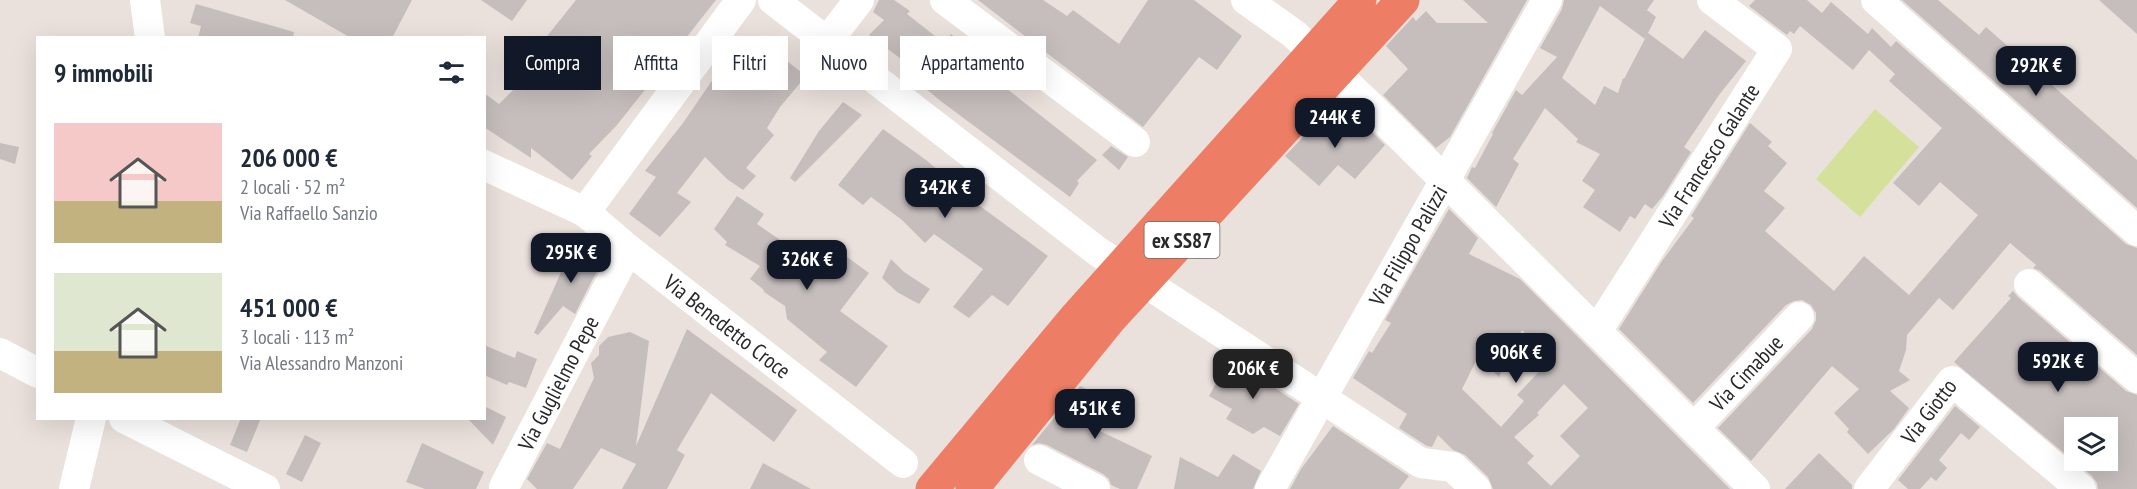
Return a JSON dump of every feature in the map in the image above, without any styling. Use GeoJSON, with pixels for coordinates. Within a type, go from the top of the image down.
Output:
{"type":"FeatureCollection","features":[{"type":"Feature","properties":{"kind":"highway","name":"ex SS87"},"geometry":{"type":"LineString","coordinates":[[932,489],[1074,319],[1360,0]]}},
{"type":"Feature","properties":{"kind":"highway","name":"ex SS87"},"geometry":{"type":"LineString","coordinates":[[972,489],[1110,319],[1403,0]]}},
{"type":"Feature","properties":{"kind":"street"},"geometry":{"type":"LineString","coordinates":[[145,0],[150,36]]}},
{"type":"Feature","properties":{"kind":"street"},"geometry":{"type":"LineString","coordinates":[[585,212],[741,0]]}},
{"type":"Feature","properties":{"kind":"street"},"geometry":{"type":"LineString","coordinates":[[773,0],[817,36]]}},
{"type":"Feature","properties":{"kind":"street"},"geometry":{"type":"LineString","coordinates":[[831,36],[859,0]]}},
{"type":"Feature","properties":{"kind":"street"},"geometry":{"type":"LineString","coordinates":[[945,0],[1136,142]]}},
{"type":"Feature","properties":{"kind":"street"},"geometry":{"type":"LineString","coordinates":[[1246,0],[1294,34],[1446,179],[1755,489]]}},
{"type":"Feature","properties":{"kind":"street","name":"Via Filippo Palizzi"},"geometry":{"type":"LineString","coordinates":[[1270,489],[1548,0]]}},
{"type":"Feature","properties":{"kind":"street"},"geometry":{"type":"LineString","coordinates":[[1876,0],[2137,231]]}},
{"type":"Feature","properties":{"kind":"street","name":"Via Francesco Galante"},"geometry":{"type":"LineString","coordinates":[[1597,331],[1777,48],[1727,4]]}},
{"type":"Feature","properties":{"kind":"street"},"geometry":{"type":"LineString","coordinates":[[887,90],[1097,251],[1420,463],[1453,467],[1476,489]]}},
{"type":"Feature","properties":{"kind":"street","name":"Via Benedetto Croce"},"geometry":{"type":"LineString","coordinates":[[486,166],[585,212],[628,249],[903,463]]}},
{"type":"Feature","properties":{"kind":"street","name":"Via Guglielmo Pepe"},"geometry":{"type":"LineString","coordinates":[[504,487],[628,249]]}},
{"type":"Feature","properties":{"kind":"street"},"geometry":{"type":"LineString","coordinates":[[2029,284],[2137,378]]}},
{"type":"Feature","properties":{"kind":"street","name":"Via Cimabue"},"geometry":{"type":"LineString","coordinates":[[1694,428],[1799,317]]}},
{"type":"Feature","properties":{"kind":"street"},"geometry":{"type":"LineString","coordinates":[[0,353],[36,372]]}},
{"type":"Feature","properties":{"kind":"street","name":"Via Giotto"},"geometry":{"type":"LineString","coordinates":[[1869,489],[1952,381],[2081,489]]}},
{"type":"Feature","properties":{"kind":"street"},"geometry":{"type":"LineString","coordinates":[[74,489],[91,420]]}},
{"type":"Feature","properties":{"kind":"street"},"geometry":{"type":"LineString","coordinates":[[128,420],[265,489]]}},
{"type":"Feature","properties":{"kind":"street"},"geometry":{"type":"LineString","coordinates":[[1038,460],[1095,489]]}},
{"type":"Feature","properties":{"kind":"green space"},"geometry":{"type":"Polygon","coordinates":[[[1875,109],[1919,147],[1860,217],[1816,179],[1875,109]]]}},
{"type":"Feature","properties":{"kind":"building"},"geometry":{"type":"Polygon","coordinates":[[[285,0],[412,0],[393,36],[348,36],[285,0]]]}},
{"type":"Feature","properties":{"kind":"building"},"geometry":{"type":"Polygon","coordinates":[[[481,0],[527,0],[512,21],[481,0]]]}},
{"type":"Feature","properties":{"kind":"building"},"geometry":{"type":"Polygon","coordinates":[[[576,0],[716,0],[687,36],[613,36],[613,90],[645,90],[617,125],[589,154],[592,156],[572,180],[531,148],[531,158],[486,128],[486,94],[499,104],[513,90],[601,90],[601,36],[547,36],[576,0]]]}},
{"type":"Feature","properties":{"kind":"building"},"geometry":{"type":"Polygon","coordinates":[[[879,0],[894,0],[910,11],[907,14],[935,36],[900,36],[900,58],[888,49],[888,36],[869,35],[884,20],[873,12],[879,0]]]}},
{"type":"Feature","properties":{"kind":"building"},"geometry":{"type":"Polygon","coordinates":[[[978,0],[1043,0],[1067,16],[1073,10],[1119,44],[1148,0],[1194,0],[1242,36],[1217,70],[1199,57],[1143,127],[1046,52],[1046,36],[1025,36],[978,0]]]}},
{"type":"Feature","properties":{"kind":"building"},"geometry":{"type":"Polygon","coordinates":[[[1463,0],[1527,0],[1450,137],[1436,148],[1383,95],[1408,69],[1386,46],[1413,17],[1416,21],[1426,11],[1437,23],[1488,23],[1463,0]]]}},
{"type":"Feature","properties":{"kind":"building"},"geometry":{"type":"Polygon","coordinates":[[[1564,0],[1654,0],[1647,10],[1656,17],[1648,33],[1683,59],[1705,30],[1746,61],[1719,95],[1684,147],[1691,152],[1663,196],[1652,209],[1645,204],[1635,219],[1630,216],[1620,232],[1583,207],[1595,190],[1582,181],[1600,154],[1576,142],[1578,139],[1545,108],[1513,159],[1519,164],[1496,207],[1467,178],[1472,167],[1475,168],[1516,90],[1522,95],[1557,57],[1540,48],[1562,9],[1564,0]]]}},
{"type":"Feature","properties":{"kind":"building"},"geometry":{"type":"Polygon","coordinates":[[[1755,0],[1807,0],[1822,13],[1831,2],[1868,34],[1872,28],[1891,47],[1896,41],[2126,244],[2137,248],[2137,355],[2040,271],[2033,268],[2036,265],[2010,243],[1953,310],[1939,298],[1907,335],[1906,350],[1899,371],[1910,380],[1890,391],[1909,408],[1894,429],[1868,454],[1847,432],[1849,429],[1834,413],[1859,389],[1832,366],[1751,461],[1718,428],[1812,329],[1816,313],[1811,305],[1802,300],[1786,305],[1693,403],[1619,329],[1662,261],[1694,218],[1691,216],[1750,123],[1772,142],[1768,146],[1787,163],[1764,191],[1785,208],[1765,231],[1834,291],[1864,256],[1909,295],[1978,215],[1940,182],[1919,206],[1893,183],[1942,128],[1889,81],[1895,74],[1869,50],[1853,70],[1800,26],[1794,34],[1790,31],[1787,35],[1749,6],[1755,0]]]}},
{"type":"Feature","properties":{"kind":"building"},"geometry":{"type":"Polygon","coordinates":[[[1902,0],[1938,0],[1979,35],[1986,27],[2137,160],[2137,208],[1902,0]]]}},
{"type":"Feature","properties":{"kind":"building"},"geometry":{"type":"Polygon","coordinates":[[[2099,0],[2137,0],[2137,34],[2099,0]]]}},
{"type":"Feature","properties":{"kind":"building"},"geometry":{"type":"Polygon","coordinates":[[[196,4],[294,32],[293,36],[198,36],[201,26],[190,23],[196,4]]]}},
{"type":"Feature","properties":{"kind":"building"},"geometry":{"type":"Polygon","coordinates":[[[1600,6],[1645,39],[1623,78],[1618,93],[1604,86],[1595,105],[1562,78],[1600,6]]]}},
{"type":"Feature","properties":{"kind":"building"},"geometry":{"type":"Polygon","coordinates":[[[788,62],[800,71],[800,83],[780,107],[767,128],[774,135],[746,168],[756,176],[743,190],[727,179],[705,157],[677,193],[691,202],[660,237],[629,214],[656,177],[645,171],[683,123],[712,81],[712,90],[788,90],[788,62]]]}},
{"type":"Feature","properties":{"kind":"building"},"geometry":{"type":"Polygon","coordinates":[[[927,90],[1008,90],[1097,160],[1077,181],[1079,183],[1070,197],[927,90]]]}},
{"type":"Feature","properties":{"kind":"building"},"geometry":{"type":"Polygon","coordinates":[[[843,102],[862,115],[795,182],[790,178],[819,131],[843,102]]]}},
{"type":"Feature","properties":{"kind":"building"},"geometry":{"type":"Polygon","coordinates":[[[1353,113],[1385,145],[1355,179],[1338,165],[1319,186],[1285,156],[1321,118],[1336,132],[1353,113]]]}},
{"type":"Feature","properties":{"kind":"building"},"geometry":{"type":"Polygon","coordinates":[[[883,129],[926,160],[980,206],[1048,256],[1008,306],[992,295],[969,318],[953,307],[983,269],[934,234],[925,243],[902,220],[871,197],[863,205],[838,185],[883,129]]]}},
{"type":"Feature","properties":{"kind":"building"},"geometry":{"type":"Polygon","coordinates":[[[0,143],[19,147],[15,164],[0,159],[0,143]]]}},
{"type":"Feature","properties":{"kind":"building"},"geometry":{"type":"Polygon","coordinates":[[[1111,146],[1128,157],[1119,170],[1102,155],[1111,146]]]}},
{"type":"Feature","properties":{"kind":"building"},"geometry":{"type":"Polygon","coordinates":[[[737,196],[764,214],[757,224],[818,266],[832,246],[869,273],[840,311],[888,346],[856,387],[819,360],[827,352],[787,319],[785,306],[750,279],[760,266],[725,245],[727,242],[714,229],[737,196]]]}},
{"type":"Feature","properties":{"kind":"building"},"geometry":{"type":"Polygon","coordinates":[[[1449,209],[1478,238],[1469,254],[1520,279],[1730,489],[1493,489],[1488,477],[1465,455],[1453,450],[1438,435],[1432,447],[1399,428],[1407,414],[1353,378],[1369,351],[1372,353],[1391,323],[1385,320],[1449,209]],[[1522,330],[1499,377],[1478,357],[1462,389],[1501,427],[1524,401],[1517,395],[1551,359],[1522,330]],[[1564,384],[1537,413],[1539,415],[1514,437],[1534,456],[1527,463],[1551,486],[1580,456],[1560,436],[1588,408],[1564,384]]]}},
{"type":"Feature","properties":{"kind":"building"},"geometry":{"type":"Polygon","coordinates":[[[574,243],[603,259],[575,314],[563,306],[538,335],[534,333],[574,243]]]}},
{"type":"Feature","properties":{"kind":"building"},"geometry":{"type":"Polygon","coordinates":[[[891,259],[904,272],[930,289],[919,304],[897,292],[882,278],[891,259]]]}},
{"type":"Feature","properties":{"kind":"building"},"geometry":{"type":"Polygon","coordinates":[[[2013,291],[2126,391],[2137,395],[2137,489],[2098,489],[2097,483],[2086,471],[2118,471],[2118,417],[2064,417],[2064,453],[1954,362],[2011,298],[2008,296],[2013,291]]]}},
{"type":"Feature","properties":{"kind":"building"},"geometry":{"type":"Polygon","coordinates":[[[687,329],[797,410],[774,442],[711,393],[677,450],[685,455],[667,489],[622,489],[636,464],[601,448],[573,489],[537,489],[527,479],[547,443],[560,449],[594,378],[591,363],[599,355],[599,346],[608,337],[630,332],[649,341],[636,446],[687,329]]]}},
{"type":"Feature","properties":{"kind":"building"},"geometry":{"type":"Polygon","coordinates":[[[486,346],[515,358],[517,351],[537,359],[526,388],[509,382],[507,385],[486,376],[486,346]]]}},
{"type":"Feature","properties":{"kind":"building"},"geometry":{"type":"Polygon","coordinates":[[[1230,358],[1299,404],[1280,436],[1264,427],[1253,434],[1226,419],[1232,409],[1209,396],[1230,358]]]}},
{"type":"Feature","properties":{"kind":"building"},"geometry":{"type":"Polygon","coordinates":[[[1080,386],[1114,402],[1100,431],[1152,456],[1137,489],[1120,489],[1111,485],[1109,479],[1103,474],[1047,445],[1039,443],[1032,445],[1080,386]]]}},
{"type":"Feature","properties":{"kind":"building"},"geometry":{"type":"Polygon","coordinates":[[[1955,406],[1980,427],[1969,440],[1961,433],[1939,460],[1947,468],[1936,481],[1931,477],[1920,489],[1908,489],[1898,480],[1955,406]]]}},
{"type":"Feature","properties":{"kind":"building"},"geometry":{"type":"Polygon","coordinates":[[[486,407],[506,417],[493,445],[469,420],[486,420],[486,407]]]}},
{"type":"Feature","properties":{"kind":"building"},"geometry":{"type":"Polygon","coordinates":[[[240,420],[260,420],[247,452],[230,445],[240,420]]]}},
{"type":"Feature","properties":{"kind":"building"},"geometry":{"type":"Polygon","coordinates":[[[1333,426],[1409,476],[1399,489],[1290,489],[1301,469],[1333,426]]]}},
{"type":"Feature","properties":{"kind":"building"},"geometry":{"type":"Polygon","coordinates":[[[305,435],[321,443],[302,482],[286,474],[305,435]]]}},
{"type":"Feature","properties":{"kind":"building"},"geometry":{"type":"Polygon","coordinates":[[[422,443],[484,472],[476,489],[425,489],[406,482],[422,443]]]}},
{"type":"Feature","properties":{"kind":"building"},"geometry":{"type":"Polygon","coordinates":[[[1819,453],[1852,485],[1852,489],[1785,489],[1819,453]]]}},
{"type":"Feature","properties":{"kind":"building"},"geometry":{"type":"Polygon","coordinates":[[[1233,454],[1261,471],[1253,489],[1174,489],[1180,457],[1218,477],[1233,454]]]}},
{"type":"Feature","properties":{"kind":"building"},"geometry":{"type":"Polygon","coordinates":[[[763,463],[811,489],[750,489],[763,463]]]}}]}
